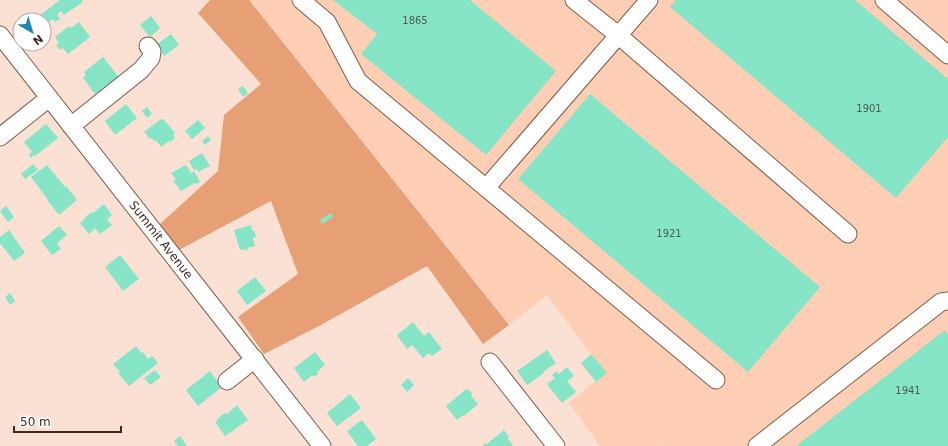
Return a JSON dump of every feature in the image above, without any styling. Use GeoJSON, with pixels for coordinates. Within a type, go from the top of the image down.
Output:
{"type":"FeatureCollection","features":[{"type":"Feature","properties":{"kind":"street"},"geometry":{"type":"LineString","coordinates":[[301,0],[327,22],[358,81],[716,380]]}},
{"type":"Feature","properties":{"kind":"street"},"geometry":{"type":"LineString","coordinates":[[574,0],[618,35],[848,234]]}},
{"type":"Feature","properties":{"kind":"street"},"geometry":{"type":"LineString","coordinates":[[486,188],[649,0]]}},
{"type":"Feature","properties":{"kind":"street"},"geometry":{"type":"LineString","coordinates":[[884,0],[948,55]]}},
{"type":"Feature","properties":{"kind":"street","name":"Summit Avenue"},"geometry":{"type":"LineString","coordinates":[[0,35],[322,446]]}},
{"type":"Feature","properties":{"kind":"street"},"geometry":{"type":"LineString","coordinates":[[72,126],[141,70],[151,58],[152,52],[148,46]]}},
{"type":"Feature","properties":{"kind":"street"},"geometry":{"type":"LineString","coordinates":[[0,137],[49,98]]}},
{"type":"Feature","properties":{"kind":"street"},"geometry":{"type":"LineString","coordinates":[[757,446],[941,302],[948,302]]}},
{"type":"Feature","properties":{"kind":"street"},"geometry":{"type":"LineString","coordinates":[[227,381],[255,359]]}},
{"type":"Feature","properties":{"kind":"street"},"geometry":{"type":"LineString","coordinates":[[490,362],[556,446]]}},
{"type":"Feature","properties":{"kind":"shaded area"},"geometry":{"type":"Polygon","coordinates":[[[210,0],[249,0],[509,325],[483,344],[427,266],[319,326],[264,354],[238,317],[298,274],[271,201],[177,251],[159,225],[218,171],[224,115],[261,84],[198,13],[210,0]]]}},
{"type":"Feature","properties":{"kind":"shaded area"},"geometry":{"type":"Polygon","coordinates":[[[249,0],[948,0],[948,446],[600,446],[569,403],[605,373],[547,295],[509,325],[249,0]]]}},
{"type":"Feature","properties":{"kind":"building"},"geometry":{"type":"Polygon","coordinates":[[[60,0],[82,0],[83,2],[64,15],[61,11],[57,14],[60,19],[55,22],[52,20],[52,12],[44,12],[60,0]]]}},
{"type":"Feature","properties":{"kind":"building"},"geometry":{"type":"Polygon","coordinates":[[[333,0],[470,0],[556,71],[486,155],[361,54],[377,34],[333,0]]]}},
{"type":"Feature","properties":{"kind":"building"},"geometry":{"type":"Polygon","coordinates":[[[676,0],[855,0],[948,79],[948,137],[896,198],[670,7],[676,0]]]}},
{"type":"Feature","properties":{"kind":"building"},"geometry":{"type":"Polygon","coordinates":[[[151,16],[160,28],[150,37],[140,25],[151,16]]]}},
{"type":"Feature","properties":{"kind":"building"},"geometry":{"type":"Polygon","coordinates":[[[79,22],[90,37],[68,54],[63,48],[60,50],[56,45],[59,43],[55,37],[69,26],[71,28],[79,22]]]}},
{"type":"Feature","properties":{"kind":"building"},"geometry":{"type":"Polygon","coordinates":[[[171,34],[179,45],[164,56],[156,45],[171,34]]]}},
{"type":"Feature","properties":{"kind":"building"},"geometry":{"type":"Polygon","coordinates":[[[103,57],[121,80],[100,95],[98,92],[95,94],[83,78],[86,75],[84,72],[103,57]]]}},
{"type":"Feature","properties":{"kind":"building"},"geometry":{"type":"Polygon","coordinates":[[[243,86],[248,93],[243,97],[238,89],[243,86]]]}},
{"type":"Feature","properties":{"kind":"building"},"geometry":{"type":"Polygon","coordinates":[[[590,94],[820,287],[748,372],[518,179],[590,94]]]}},
{"type":"Feature","properties":{"kind":"building"},"geometry":{"type":"Polygon","coordinates":[[[126,104],[137,118],[115,135],[105,121],[126,104]]]}},
{"type":"Feature","properties":{"kind":"building"},"geometry":{"type":"Polygon","coordinates":[[[147,107],[152,114],[147,118],[142,111],[147,107]]]}},
{"type":"Feature","properties":{"kind":"building"},"geometry":{"type":"Polygon","coordinates":[[[163,119],[175,133],[173,135],[175,138],[161,147],[156,140],[154,141],[152,138],[150,139],[144,132],[163,119]]]}},
{"type":"Feature","properties":{"kind":"building"},"geometry":{"type":"Polygon","coordinates":[[[198,120],[205,128],[192,139],[185,131],[198,120]]]}},
{"type":"Feature","properties":{"kind":"building"},"geometry":{"type":"Polygon","coordinates":[[[46,124],[58,138],[31,158],[29,155],[32,152],[24,142],[46,124]]]}},
{"type":"Feature","properties":{"kind":"building"},"geometry":{"type":"Polygon","coordinates":[[[208,136],[211,140],[205,145],[202,141],[208,136]]]}},
{"type":"Feature","properties":{"kind":"building"},"geometry":{"type":"Polygon","coordinates":[[[202,153],[210,166],[198,172],[197,169],[194,170],[189,161],[202,153]]]}},
{"type":"Feature","properties":{"kind":"building"},"geometry":{"type":"Polygon","coordinates":[[[33,164],[38,170],[25,179],[21,174],[33,164]]]}},
{"type":"Feature","properties":{"kind":"building"},"geometry":{"type":"Polygon","coordinates":[[[47,165],[77,200],[59,215],[31,177],[47,165]]]}},
{"type":"Feature","properties":{"kind":"building"},"geometry":{"type":"Polygon","coordinates":[[[186,165],[191,173],[194,171],[200,182],[195,183],[181,191],[173,181],[176,180],[171,173],[186,165]]]}},
{"type":"Feature","properties":{"kind":"building"},"geometry":{"type":"Polygon","coordinates":[[[104,204],[112,215],[107,219],[112,225],[100,234],[95,228],[89,234],[80,223],[85,219],[84,218],[104,204]]]}},
{"type":"Feature","properties":{"kind":"building"},"geometry":{"type":"Polygon","coordinates":[[[6,206],[14,217],[8,222],[0,211],[6,206]]]}},
{"type":"Feature","properties":{"kind":"building"},"geometry":{"type":"Polygon","coordinates":[[[331,213],[333,217],[322,224],[320,220],[331,213]]]}},
{"type":"Feature","properties":{"kind":"building"},"geometry":{"type":"Polygon","coordinates":[[[251,225],[252,231],[254,230],[256,237],[253,238],[255,246],[247,248],[248,250],[245,251],[245,249],[240,250],[234,230],[251,225]]]}},
{"type":"Feature","properties":{"kind":"building"},"geometry":{"type":"Polygon","coordinates":[[[59,226],[67,235],[57,243],[61,249],[52,255],[41,241],[59,226]]]}},
{"type":"Feature","properties":{"kind":"building"},"geometry":{"type":"Polygon","coordinates":[[[9,230],[25,253],[14,261],[0,243],[0,237],[9,230]]]}},
{"type":"Feature","properties":{"kind":"building"},"geometry":{"type":"Polygon","coordinates":[[[120,255],[139,279],[123,291],[105,267],[120,255]]]}},
{"type":"Feature","properties":{"kind":"building"},"geometry":{"type":"Polygon","coordinates":[[[255,277],[266,291],[247,305],[237,291],[255,277]]]}},
{"type":"Feature","properties":{"kind":"building"},"geometry":{"type":"Polygon","coordinates":[[[10,293],[15,301],[10,305],[5,297],[10,293]]]}},
{"type":"Feature","properties":{"kind":"building"},"geometry":{"type":"Polygon","coordinates":[[[413,322],[424,336],[429,332],[442,349],[432,356],[429,353],[423,358],[412,345],[407,349],[397,335],[413,322]]]}},
{"type":"Feature","properties":{"kind":"building"},"geometry":{"type":"Polygon","coordinates":[[[945,330],[948,335],[948,446],[796,446],[945,330]]]}},
{"type":"Feature","properties":{"kind":"building"},"geometry":{"type":"Polygon","coordinates":[[[136,346],[148,359],[152,356],[158,363],[129,386],[118,373],[120,372],[113,364],[136,346]]]}},
{"type":"Feature","properties":{"kind":"building"},"geometry":{"type":"Polygon","coordinates":[[[547,350],[556,363],[527,385],[517,371],[547,350]]]}},
{"type":"Feature","properties":{"kind":"building"},"geometry":{"type":"Polygon","coordinates":[[[315,352],[325,365],[317,372],[318,374],[314,377],[312,375],[304,382],[294,368],[315,352]]]}},
{"type":"Feature","properties":{"kind":"building"},"geometry":{"type":"Polygon","coordinates":[[[592,355],[607,373],[596,382],[581,363],[592,355]]]}},
{"type":"Feature","properties":{"kind":"building"},"geometry":{"type":"Polygon","coordinates":[[[567,367],[574,376],[567,381],[576,392],[562,403],[547,384],[555,378],[552,375],[557,371],[559,374],[567,367]]]}},
{"type":"Feature","properties":{"kind":"building"},"geometry":{"type":"Polygon","coordinates":[[[155,370],[161,377],[150,385],[144,378],[155,370]]]}},
{"type":"Feature","properties":{"kind":"building"},"geometry":{"type":"Polygon","coordinates":[[[210,371],[222,387],[198,406],[186,390],[210,371]]]}},
{"type":"Feature","properties":{"kind":"building"},"geometry":{"type":"Polygon","coordinates":[[[408,378],[414,385],[407,392],[401,385],[408,378]]]}},
{"type":"Feature","properties":{"kind":"building"},"geometry":{"type":"Polygon","coordinates":[[[466,389],[471,392],[471,396],[478,404],[457,420],[446,406],[466,389]]]}},
{"type":"Feature","properties":{"kind":"building"},"geometry":{"type":"Polygon","coordinates":[[[350,394],[361,408],[337,426],[327,413],[350,394]]]}},
{"type":"Feature","properties":{"kind":"building"},"geometry":{"type":"Polygon","coordinates":[[[237,405],[248,420],[225,436],[215,422],[237,405]]]}},
{"type":"Feature","properties":{"kind":"building"},"geometry":{"type":"Polygon","coordinates":[[[362,420],[376,439],[367,446],[358,446],[347,431],[362,420]]]}},
{"type":"Feature","properties":{"kind":"building"},"geometry":{"type":"Polygon","coordinates":[[[504,430],[509,437],[507,438],[513,445],[482,446],[485,443],[487,444],[504,430]]]}},
{"type":"Feature","properties":{"kind":"building"},"geometry":{"type":"Polygon","coordinates":[[[180,436],[187,446],[178,446],[174,441],[180,436]]]}}]}
